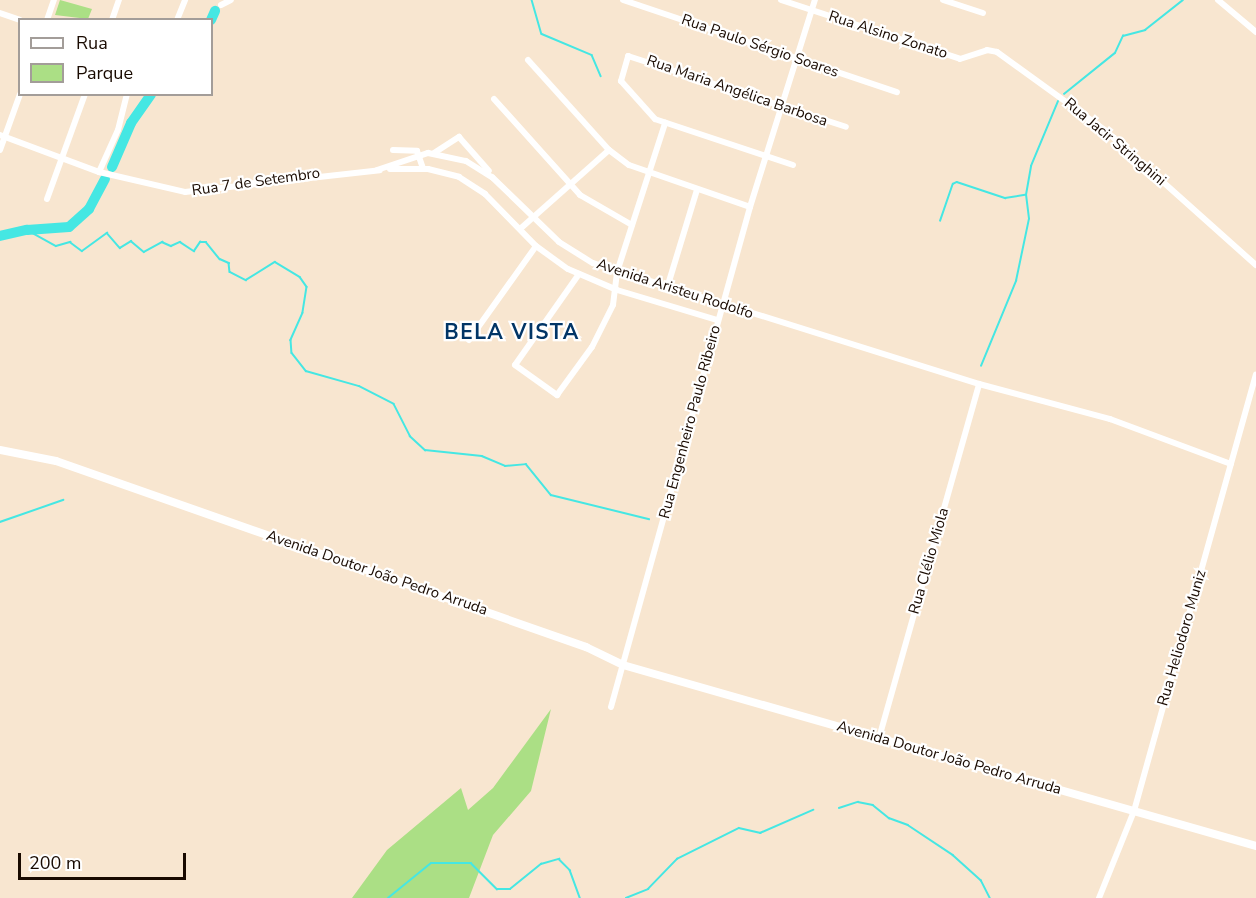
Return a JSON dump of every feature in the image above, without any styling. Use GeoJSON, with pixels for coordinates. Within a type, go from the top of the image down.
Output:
{"type":"FeatureCollection","features":[{"type":"Feature","properties":{"kind":"main road","name":"Avenida Doutor João Pedro Arruda"},"geometry":{"type":"LineString","coordinates":[[0,450],[43,457],[586,647],[613,654],[623,665],[628,662],[642,670],[1256,846]]}},
{"type":"Feature","properties":{"kind":"street"},"geometry":{"type":"LineString","coordinates":[[48,18],[54,0]]}},
{"type":"Feature","properties":{"kind":"street"},"geometry":{"type":"LineString","coordinates":[[113,18],[119,0]]}},
{"type":"Feature","properties":{"kind":"street"},"geometry":{"type":"LineString","coordinates":[[178,18],[185,0]]}},
{"type":"Feature","properties":{"kind":"street"},"geometry":{"type":"LineString","coordinates":[[221,4],[231,0]]}},
{"type":"Feature","properties":{"kind":"street","name":"Rua Paulo Sérgio Soares"},"geometry":{"type":"LineString","coordinates":[[624,0],[897,92]]}},
{"type":"Feature","properties":{"kind":"street","name":"Rua Alsino Zonato"},"geometry":{"type":"LineString","coordinates":[[781,0],[960,59]]}},
{"type":"Feature","properties":{"kind":"street","name":"Rua Engenheiro Paulo Ribeiro"},"geometry":{"type":"LineString","coordinates":[[611,707],[717,321],[765,156],[815,0]]}},
{"type":"Feature","properties":{"kind":"street"},"geometry":{"type":"LineString","coordinates":[[943,0],[983,13]]}},
{"type":"Feature","properties":{"kind":"street"},"geometry":{"type":"LineString","coordinates":[[1218,0],[1256,32]]}},
{"type":"Feature","properties":{"kind":"street"},"geometry":{"type":"LineString","coordinates":[[0,13],[18,19]]}},
{"type":"Feature","properties":{"kind":"street","name":"Rua Jacir Stringhini"},"geometry":{"type":"LineString","coordinates":[[960,59],[992,51],[1016,66],[1106,131],[1256,265]]}},
{"type":"Feature","properties":{"kind":"street","name":"Rua Maria Angélica Barbosa"},"geometry":{"type":"LineString","coordinates":[[665,123],[651,115],[621,81],[629,56],[846,127]]}},
{"type":"Feature","properties":{"kind":"street"},"geometry":{"type":"LineString","coordinates":[[528,60],[609,150],[648,175],[750,207]]}},
{"type":"Feature","properties":{"kind":"street"},"geometry":{"type":"LineString","coordinates":[[0,150],[2,136],[19,96]]}},
{"type":"Feature","properties":{"kind":"street"},"geometry":{"type":"LineString","coordinates":[[47,199],[84,96]]}},
{"type":"Feature","properties":{"kind":"street"},"geometry":{"type":"LineString","coordinates":[[99,172],[118,130],[126,96]]}},
{"type":"Feature","properties":{"kind":"street"},"geometry":{"type":"LineString","coordinates":[[494,99],[569,184],[595,206],[632,225]]}},
{"type":"Feature","properties":{"kind":"street"},"geometry":{"type":"LineString","coordinates":[[579,274],[515,365],[557,395],[600,333],[617,290],[617,272],[665,123],[793,165]]}},
{"type":"Feature","properties":{"kind":"street","name":"Rua 7 de Setembro"},"geometry":{"type":"LineString","coordinates":[[2,136],[99,172],[193,192],[324,173],[377,170]]}},
{"type":"Feature","properties":{"kind":"street"},"geometry":{"type":"LineString","coordinates":[[434,153],[459,137],[499,183]]}},
{"type":"Feature","properties":{"kind":"street"},"geometry":{"type":"LineString","coordinates":[[393,150],[412,149],[421,154],[423,168]]}},
{"type":"Feature","properties":{"kind":"street"},"geometry":{"type":"LineString","coordinates":[[520,229],[609,150]]}},
{"type":"Feature","properties":{"kind":"street","name":"Avenida Aristeu Rodolfo"},"geometry":{"type":"LineString","coordinates":[[377,170],[421,154],[434,153],[478,166],[499,183],[532,218],[576,254],[617,272],[980,384],[1110,419],[1231,464]]}},
{"type":"Feature","properties":{"kind":"street","name":"Avenida Aristeu Rodolfo"},"geometry":{"type":"LineString","coordinates":[[377,170],[423,168],[448,173],[477,188],[536,246],[579,274],[617,290],[717,321]]}},
{"type":"Feature","properties":{"kind":"street"},"geometry":{"type":"LineString","coordinates":[[667,288],[698,190]]}},
{"type":"Feature","properties":{"kind":"street"},"geometry":{"type":"LineString","coordinates":[[469,340],[536,246]]}},
{"type":"Feature","properties":{"kind":"street","name":"Rua Heliodoro Muniz"},"geometry":{"type":"LineString","coordinates":[[1099,898],[1134,811],[1256,375]]}},
{"type":"Feature","properties":{"kind":"street","name":"Rua Clélio Miola"},"geometry":{"type":"LineString","coordinates":[[879,738],[980,384]]}},
{"type":"Feature","properties":{"kind":"green space"},"geometry":{"type":"Polygon","coordinates":[[[60,0],[92,9],[88,18],[55,15],[60,0]]]}},
{"type":"Feature","properties":{"kind":"green space"},"geometry":{"type":"Polygon","coordinates":[[[551,709],[531,791],[493,835],[469,898],[352,898],[387,850],[461,788],[468,810],[493,788],[551,709]]]}},
{"type":"Feature","properties":{"kind":"waterway"},"geometry":{"type":"LineString","coordinates":[[532,0],[542,34],[592,55],[601,76]]}},
{"type":"Feature","properties":{"kind":"waterway"},"geometry":{"type":"LineString","coordinates":[[1064,94],[1115,53],[1123,36],[1145,30],[1183,0]]}},
{"type":"Feature","properties":{"kind":"waterway"},"geometry":{"type":"LineString","coordinates":[[212,18],[215,11]]}},
{"type":"Feature","properties":{"kind":"waterway"},"geometry":{"type":"LineString","coordinates":[[112,167],[131,123],[150,96]]}},
{"type":"Feature","properties":{"kind":"waterway"},"geometry":{"type":"LineString","coordinates":[[981,366],[1016,281],[1029,219],[1026,195],[1031,166],[1058,101]]}},
{"type":"Feature","properties":{"kind":"waterway"},"geometry":{"type":"LineString","coordinates":[[0,236],[27,230],[69,227],[89,209],[105,179]]}},
{"type":"Feature","properties":{"kind":"waterway"},"geometry":{"type":"LineString","coordinates":[[940,221],[953,184],[957,182],[1005,198],[1025,195]]}},
{"type":"Feature","properties":{"kind":"waterway"},"geometry":{"type":"LineString","coordinates":[[27,230],[56,246],[70,242],[82,251],[107,233],[120,248],[131,241],[144,252],[162,242],[171,246],[180,242],[194,251],[200,242],[206,242],[220,259],[229,263],[230,272],[246,280],[275,262],[300,277],[307,287],[303,313],[291,340],[292,353],[306,371],[359,386],[394,404],[410,436],[425,450],[482,456],[505,466],[526,464],[551,495],[649,519]]}},
{"type":"Feature","properties":{"kind":"waterway"},"geometry":{"type":"LineString","coordinates":[[0,522],[63,500]]}},
{"type":"Feature","properties":{"kind":"waterway"},"geometry":{"type":"LineString","coordinates":[[839,808],[858,802],[873,805],[889,818],[908,825],[953,855],[981,880],[990,898]]}},
{"type":"Feature","properties":{"kind":"waterway"},"geometry":{"type":"LineString","coordinates":[[626,898],[648,889],[677,859],[739,828],[760,833],[813,810]]}},
{"type":"Feature","properties":{"kind":"waterway"},"geometry":{"type":"LineString","coordinates":[[388,898],[431,863],[471,863],[497,889],[510,889],[541,864],[559,859],[570,870],[580,898]]}},
{"type":"Feature","properties":{"kind":"district","name":"BELA VISTA"},"geometry":{"type":"Point","coordinates":[512,332]}}]}
